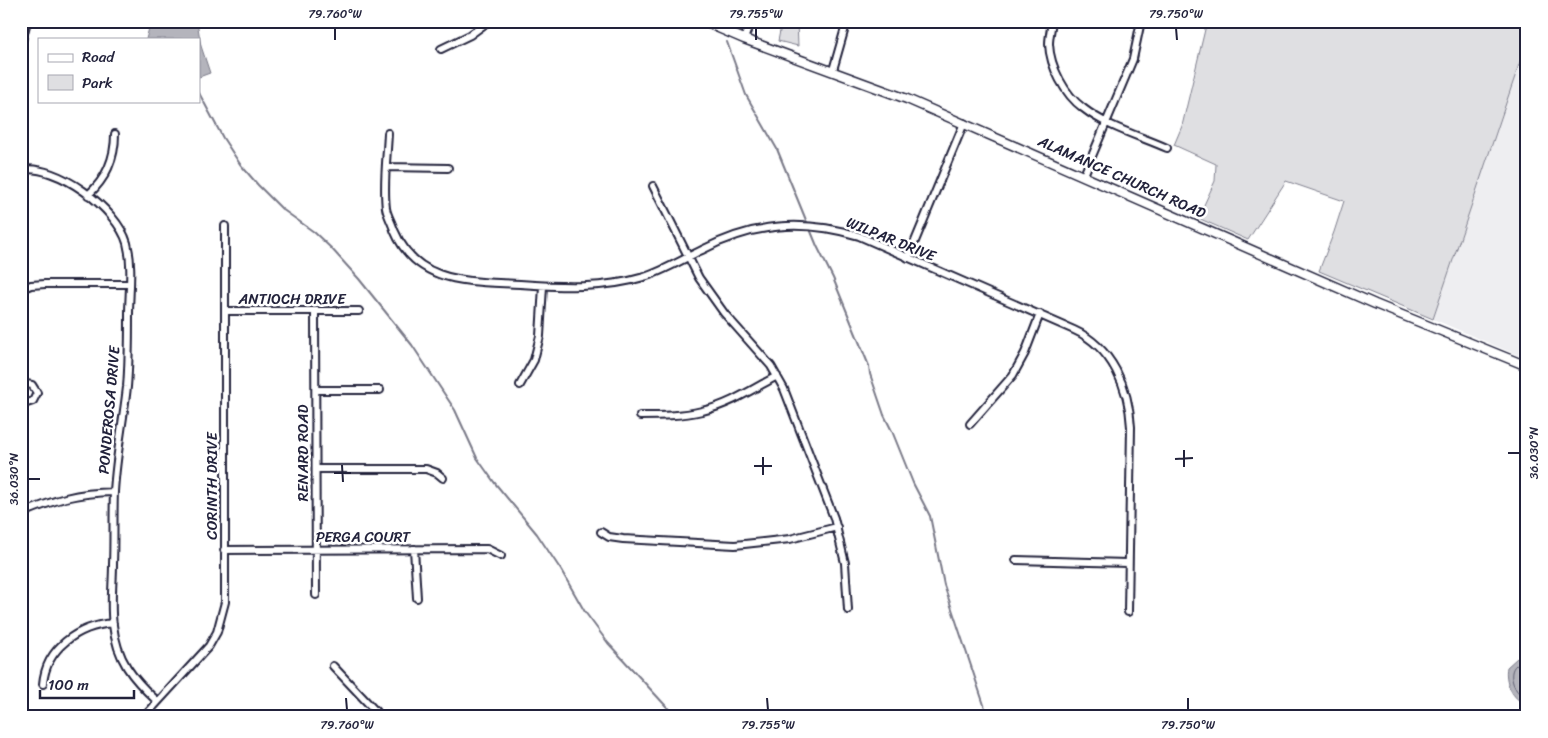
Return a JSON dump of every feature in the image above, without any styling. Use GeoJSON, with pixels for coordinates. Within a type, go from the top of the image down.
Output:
{"type":"FeatureCollection","features":[{"type":"Feature","properties":{"kind":"main road","name":"ALAMANCE CHURCH ROAD"},"geometry":{"type":"LineString","coordinates":[[702,21],[744,39],[907,98],[1374,304],[1527,366]]}},
{"type":"Feature","properties":{"kind":"street"},"geometry":{"type":"LineString","coordinates":[[21,45],[27,21]]}},
{"type":"Feature","properties":{"kind":"street"},"geometry":{"type":"LineString","coordinates":[[441,49],[470,35],[488,21]]}},
{"type":"Feature","properties":{"kind":"street"},"geometry":{"type":"LineString","coordinates":[[744,39],[751,21]]}},
{"type":"Feature","properties":{"kind":"street"},"geometry":{"type":"LineString","coordinates":[[833,70],[847,21]]}},
{"type":"Feature","properties":{"kind":"street"},"geometry":{"type":"LineString","coordinates":[[1052,21],[1049,43],[1050,54],[1060,80],[1069,94],[1082,108],[1106,122],[1168,148]]}},
{"type":"Feature","properties":{"kind":"street"},"geometry":{"type":"LineString","coordinates":[[1084,175],[1133,59],[1141,21]]}},
{"type":"Feature","properties":{"kind":"street"},"geometry":{"type":"LineString","coordinates":[[908,258],[964,123]]}},
{"type":"Feature","properties":{"kind":"street","name":"WILPAR DRIVE"},"geometry":{"type":"LineString","coordinates":[[388,133],[386,210],[399,241],[416,261],[437,274],[461,280],[542,286],[598,286],[645,277],[702,249],[746,232],[771,226],[822,227],[847,233],[1078,331],[1095,343],[1112,363],[1125,390],[1129,406],[1131,427],[1128,612]]}},
{"type":"Feature","properties":{"kind":"street"},"geometry":{"type":"LineString","coordinates":[[88,195],[98,186],[108,171],[115,143],[114,134]]}},
{"type":"Feature","properties":{"kind":"street"},"geometry":{"type":"LineString","coordinates":[[386,166],[448,168]]}},
{"type":"Feature","properties":{"kind":"street","name":"PONDEROSA DRIVE"},"geometry":{"type":"LineString","coordinates":[[21,170],[44,171],[62,178],[88,195],[105,210],[118,227],[126,242],[130,265],[127,385],[114,492],[113,623],[119,648],[132,676],[157,701]]}},
{"type":"Feature","properties":{"kind":"street"},"geometry":{"type":"LineString","coordinates":[[653,186],[699,278],[711,296],[771,366],[784,390],[806,443],[836,527],[844,563],[848,610]]}},
{"type":"Feature","properties":{"kind":"street","name":"CORINTH DRIVE"},"geometry":{"type":"LineString","coordinates":[[144,717],[209,646],[216,632],[224,602],[225,226]]}},
{"type":"Feature","properties":{"kind":"street"},"geometry":{"type":"LineString","coordinates":[[21,289],[31,285],[45,284],[129,284]]}},
{"type":"Feature","properties":{"kind":"street"},"geometry":{"type":"LineString","coordinates":[[520,385],[534,360],[540,336],[542,286]]}},
{"type":"Feature","properties":{"kind":"street","name":"ANTIOCH DRIVE"},"geometry":{"type":"LineString","coordinates":[[225,311],[360,311]]}},
{"type":"Feature","properties":{"kind":"street","name":"RENARD ROAD"},"geometry":{"type":"LineString","coordinates":[[315,311],[316,595]]}},
{"type":"Feature","properties":{"kind":"street"},"geometry":{"type":"LineString","coordinates":[[970,424],[1013,375],[1025,353],[1040,314]]}},
{"type":"Feature","properties":{"kind":"street"},"geometry":{"type":"LineString","coordinates":[[640,416],[686,414],[704,411],[733,400],[777,376]]}},
{"type":"Feature","properties":{"kind":"street"},"geometry":{"type":"LineString","coordinates":[[21,386],[26,384],[32,385],[37,392],[33,401],[27,403],[21,400]]}},
{"type":"Feature","properties":{"kind":"street"},"geometry":{"type":"LineString","coordinates":[[316,390],[380,390]]}},
{"type":"Feature","properties":{"kind":"street"},"geometry":{"type":"LineString","coordinates":[[316,469],[426,469],[437,473],[443,478]]}},
{"type":"Feature","properties":{"kind":"street"},"geometry":{"type":"LineString","coordinates":[[21,514],[72,495],[89,492],[114,492]]}},
{"type":"Feature","properties":{"kind":"street"},"geometry":{"type":"LineString","coordinates":[[601,532],[609,537],[623,539],[735,545],[790,539],[836,527]]}},
{"type":"Feature","properties":{"kind":"street"},"geometry":{"type":"LineString","coordinates":[[414,549],[417,598]]}},
{"type":"Feature","properties":{"kind":"street","name":"PERGA COURT"},"geometry":{"type":"LineString","coordinates":[[224,550],[487,549],[501,556]]}},
{"type":"Feature","properties":{"kind":"street"},"geometry":{"type":"LineString","coordinates":[[1016,560],[1128,563]]}},
{"type":"Feature","properties":{"kind":"street"},"geometry":{"type":"LineString","coordinates":[[43,684],[45,669],[50,659],[63,644],[84,630],[98,624],[113,623]]}},
{"type":"Feature","properties":{"kind":"street"},"geometry":{"type":"LineString","coordinates":[[333,666],[381,717]]}},
{"type":"Feature","properties":{"kind":"shaded area"},"geometry":{"type":"Polygon","coordinates":[[[1527,41],[1527,348],[1524,358],[1433,319],[1527,41]]]}},
{"type":"Feature","properties":{"kind":"green space"},"geometry":{"type":"Polygon","coordinates":[[[782,21],[797,21],[798,46],[778,41],[782,21]]]}},
{"type":"Feature","properties":{"kind":"green space"},"geometry":{"type":"Polygon","coordinates":[[[1207,21],[1527,21],[1527,41],[1433,319],[1319,271],[1344,201],[1286,181],[1248,240],[1198,218],[1215,181],[1216,164],[1174,145],[1182,126],[1207,21]]]}},
{"type":"Feature","properties":{"kind":"water"},"geometry":{"type":"Polygon","coordinates":[[[151,21],[197,21],[200,38],[146,38],[151,21]]]}},
{"type":"Feature","properties":{"kind":"water"},"geometry":{"type":"Polygon","coordinates":[[[200,40],[201,46],[210,73],[200,77],[200,40]]]}},
{"type":"Feature","properties":{"kind":"water"},"geometry":{"type":"Polygon","coordinates":[[[1517,658],[1527,670],[1527,704],[1517,699],[1508,684],[1507,667],[1517,658]]]}},
{"type":"Feature","properties":{"kind":"waterway"},"geometry":{"type":"LineString","coordinates":[[727,42],[746,95],[777,149],[808,225]]}},
{"type":"Feature","properties":{"kind":"waterway"},"geometry":{"type":"LineString","coordinates":[[200,95],[223,138],[240,164],[282,209],[314,232],[331,248],[359,279],[412,345],[455,410],[477,458],[494,482],[537,534],[561,570],[585,612],[608,643],[676,717]]}},
{"type":"Feature","properties":{"kind":"waterway"},"geometry":{"type":"LineString","coordinates":[[810,229],[833,278],[869,366],[884,415],[913,483],[930,516],[944,585],[988,717]]}}]}
